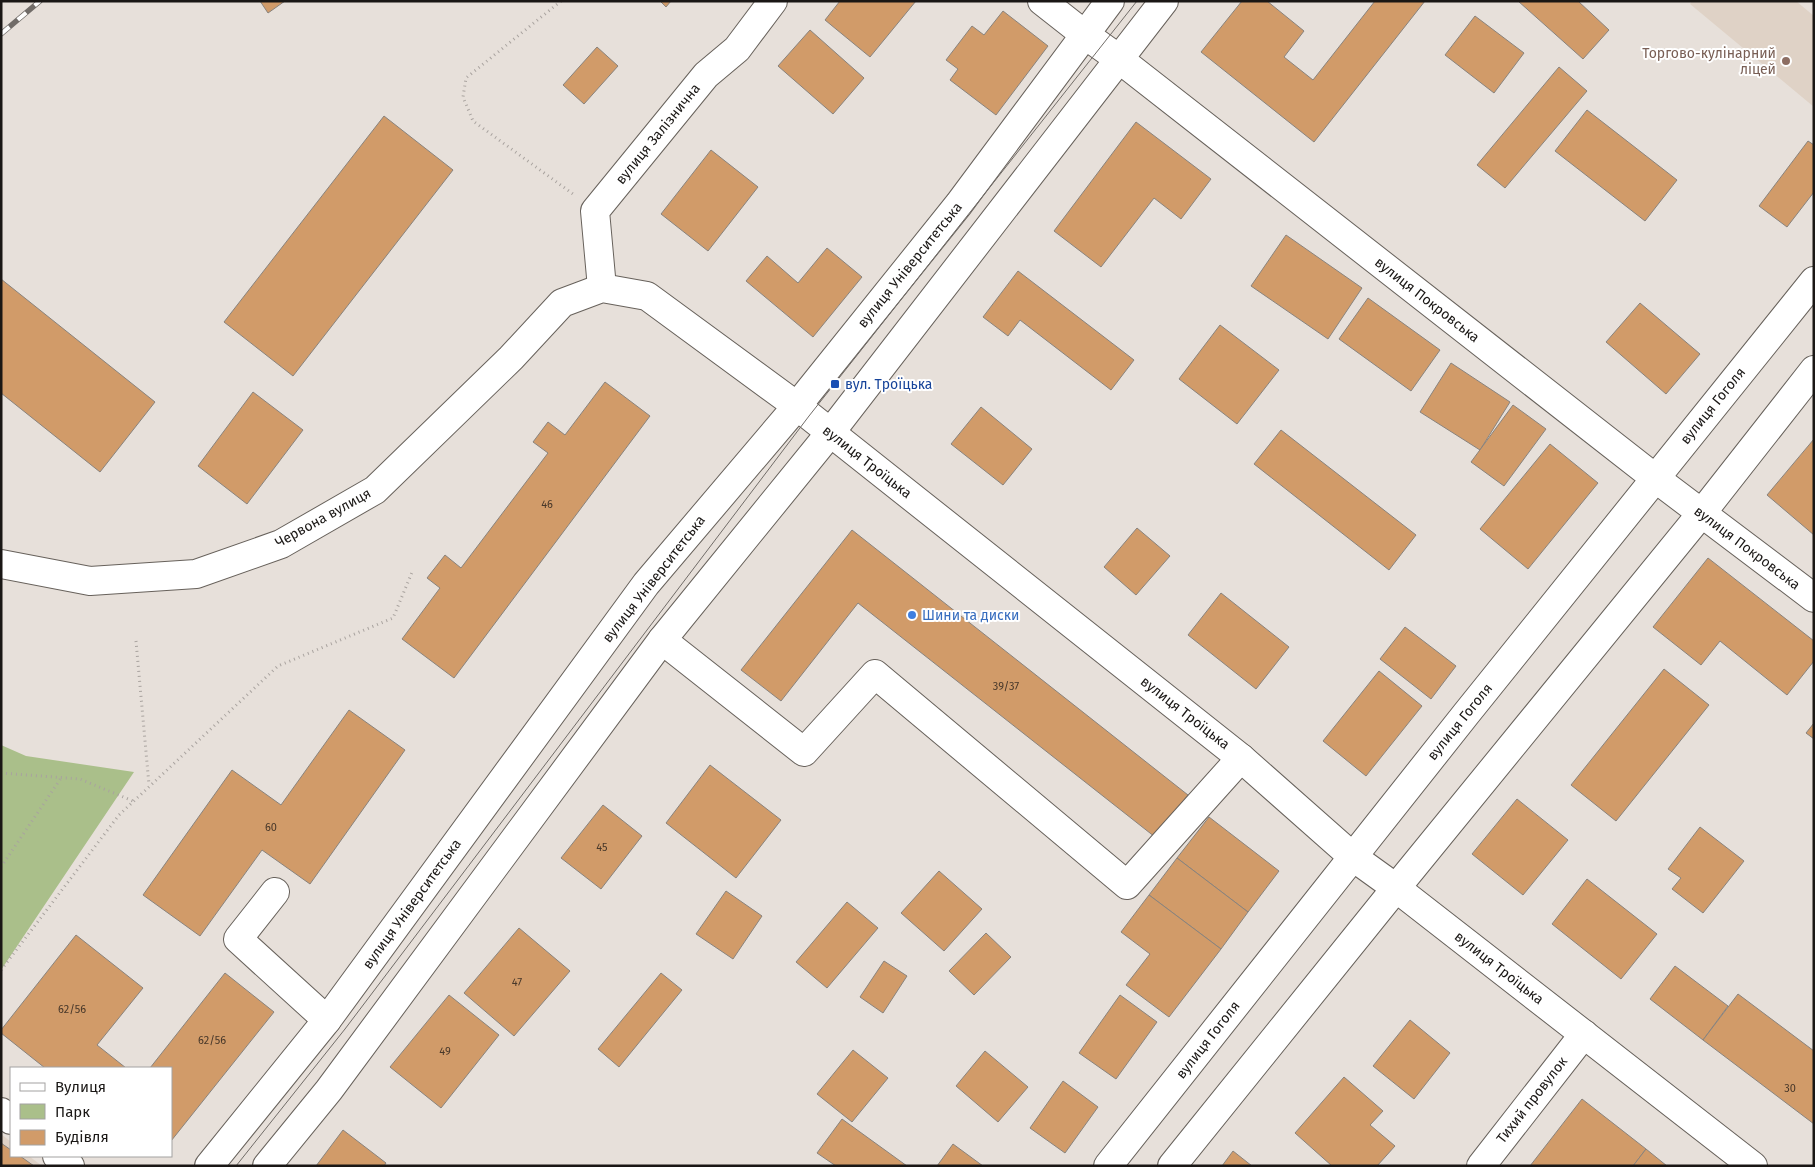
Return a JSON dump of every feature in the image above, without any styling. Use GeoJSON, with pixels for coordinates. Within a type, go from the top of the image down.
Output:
{"type":"FeatureCollection","features":[{"type":"Feature","properties":{"kind":"street","name":"вулиця Залізнична"},"geometry":{"type":"LineString","coordinates":[[595,211],[706,75],[737,49],[773,1]]}},
{"type":"Feature","properties":{"kind":"street","name":"вулиця Покровська"},"geometry":{"type":"LineString","coordinates":[[1042,1],[1119,59],[1701,514],[1814,598]]}},
{"type":"Feature","properties":{"kind":"street","name":"вулиця Університетська"},"geometry":{"type":"LineString","coordinates":[[209,1166],[327,1020],[646,584],[797,406],[959,204],[1110,1]]}},
{"type":"Feature","properties":{"kind":"street"},"geometry":{"type":"LineString","coordinates":[[267,1166],[329,1090],[662,640],[830,433],[1164,1]]}},
{"type":"Feature","properties":{"kind":"street"},"geometry":{"type":"LineString","coordinates":[[595,211],[602,288]]}},
{"type":"Feature","properties":{"kind":"street","name":"вулиця Гоголя"},"geometry":{"type":"LineString","coordinates":[[1108,1166],[1814,281]]}},
{"type":"Feature","properties":{"kind":"street","name":"вулиця Троїцька"},"geometry":{"type":"LineString","coordinates":[[602,288],[647,296],[797,406],[1241,758],[1353,857],[1396,888],[1753,1166]]}},
{"type":"Feature","properties":{"kind":"street","name":"Червона вулиця"},"geometry":{"type":"LineString","coordinates":[[1,564],[90,581],[196,574],[281,544],[375,490],[511,358],[562,303],[602,288]]}},
{"type":"Feature","properties":{"kind":"street"},"geometry":{"type":"LineString","coordinates":[[1172,1166],[1701,514],[1814,370]]}},
{"type":"Feature","properties":{"kind":"street"},"geometry":{"type":"LineString","coordinates":[[662,640],[804,752],[875,674],[1127,885],[1241,758]]}},
{"type":"Feature","properties":{"kind":"street"},"geometry":{"type":"LineString","coordinates":[[275,892],[238,939],[327,1020]]}},
{"type":"Feature","properties":{"kind":"street","name":"Тихий провулок"},"geometry":{"type":"LineString","coordinates":[[1481,1166],[1584,1034]]}},
{"type":"Feature","properties":{"kind":"street"},"geometry":{"type":"LineString","coordinates":[[58,1157],[70,1166]]}},
{"type":"Feature","properties":{"kind":"path"},"geometry":{"type":"LineString","coordinates":[[561,1],[466,78],[463,97],[473,121],[595,211]]}},
{"type":"Feature","properties":{"kind":"path"},"geometry":{"type":"LineString","coordinates":[[1,970],[119,815],[133,801],[278,666],[393,618],[413,570]]}},
{"type":"Feature","properties":{"kind":"path"},"geometry":{"type":"LineString","coordinates":[[136,641],[149,786]]}},
{"type":"Feature","properties":{"kind":"path"},"geometry":{"type":"LineString","coordinates":[[1,773],[80,780],[133,801]]}},
{"type":"Feature","properties":{"kind":"path"},"geometry":{"type":"LineString","coordinates":[[1,866],[61,778]]}},
{"type":"Feature","properties":{"kind":"shaded area","name":"Торгово-кулінарний ліцей"},"geometry":{"type":"Polygon","coordinates":[[[1692,1],[1796,1],[1814,16],[1814,107],[1690,4],[1692,1]]]}},
{"type":"Feature","properties":{"kind":"shaded area"},"geometry":{"type":"Polygon","coordinates":[[[1,1134],[10,1141],[10,1157],[30,1157],[42,1166],[1,1166],[1,1134]]]}},
{"type":"Feature","properties":{"kind":"green space"},"geometry":{"type":"Polygon","coordinates":[[[1,745],[26,756],[134,772],[1,970],[1,745]]]}},
{"type":"Feature","properties":{"kind":"building"},"geometry":{"type":"Polygon","coordinates":[[[260,1],[285,1],[268,13],[260,1]]]}},
{"type":"Feature","properties":{"kind":"building"},"geometry":{"type":"Polygon","coordinates":[[[660,1],[671,1],[666,7],[660,1]]]}},
{"type":"Feature","properties":{"kind":"building"},"geometry":{"type":"Polygon","coordinates":[[[840,1],[916,1],[870,57],[825,20],[840,1]]]}},
{"type":"Feature","properties":{"kind":"building"},"geometry":{"type":"Polygon","coordinates":[[[1242,1],[1267,1],[1304,31],[1284,57],[1313,80],[1375,1],[1425,1],[1314,142],[1201,52],[1242,1]]]}},
{"type":"Feature","properties":{"kind":"building"},"geometry":{"type":"Polygon","coordinates":[[[1518,1],[1578,1],[1609,30],[1583,59],[1518,1]]]}},
{"type":"Feature","properties":{"kind":"building"},"geometry":{"type":"Polygon","coordinates":[[[1003,11],[1048,46],[996,115],[950,80],[958,69],[946,60],[972,26],[984,35],[1003,11]]]}},
{"type":"Feature","properties":{"kind":"building"},"geometry":{"type":"Polygon","coordinates":[[[1475,16],[1524,53],[1494,93],[1445,55],[1475,16]]]}},
{"type":"Feature","properties":{"kind":"building"},"geometry":{"type":"Polygon","coordinates":[[[810,30],[864,78],[833,114],[778,66],[810,30]]]}},
{"type":"Feature","properties":{"kind":"building"},"geometry":{"type":"Polygon","coordinates":[[[597,47],[618,66],[584,104],[563,85],[597,47]]]}},
{"type":"Feature","properties":{"kind":"building"},"geometry":{"type":"Polygon","coordinates":[[[1559,67],[1587,91],[1505,188],[1477,165],[1559,67]]]}},
{"type":"Feature","properties":{"kind":"building"},"geometry":{"type":"Polygon","coordinates":[[[1587,110],[1677,180],[1645,221],[1555,151],[1587,110]]]}},
{"type":"Feature","properties":{"kind":"building"},"geometry":{"type":"Polygon","coordinates":[[[384,116],[453,170],[293,376],[224,322],[384,116]]]}},
{"type":"Feature","properties":{"kind":"building"},"geometry":{"type":"Polygon","coordinates":[[[1136,122],[1211,179],[1181,219],[1154,198],[1101,267],[1054,231],[1136,122]]]}},
{"type":"Feature","properties":{"kind":"building"},"geometry":{"type":"Polygon","coordinates":[[[1808,141],[1814,145],[1814,192],[1787,227],[1759,206],[1808,141]]]}},
{"type":"Feature","properties":{"kind":"building"},"geometry":{"type":"Polygon","coordinates":[[[711,150],[758,187],[708,251],[661,214],[711,150]]]}},
{"type":"Feature","properties":{"kind":"building"},"geometry":{"type":"Polygon","coordinates":[[[1286,235],[1362,288],[1328,339],[1251,286],[1286,235]]]}},
{"type":"Feature","properties":{"kind":"building"},"geometry":{"type":"Polygon","coordinates":[[[827,248],[862,277],[813,337],[746,281],[767,256],[798,283],[827,248]]]}},
{"type":"Feature","properties":{"kind":"building"},"geometry":{"type":"Polygon","coordinates":[[[1018,271],[1134,360],[1111,390],[1020,320],[1008,336],[983,317],[1018,271]]]}},
{"type":"Feature","properties":{"kind":"building"},"geometry":{"type":"Polygon","coordinates":[[[1,279],[155,402],[100,472],[1,393],[1,279]]]}},
{"type":"Feature","properties":{"kind":"building"},"geometry":{"type":"Polygon","coordinates":[[[1368,298],[1440,350],[1411,391],[1339,339],[1368,298]]]}},
{"type":"Feature","properties":{"kind":"building"},"geometry":{"type":"Polygon","coordinates":[[[1640,303],[1700,354],[1666,394],[1606,342],[1640,303]]]}},
{"type":"Feature","properties":{"kind":"building"},"geometry":{"type":"Polygon","coordinates":[[[1220,325],[1279,370],[1237,424],[1179,379],[1220,325]]]}},
{"type":"Feature","properties":{"kind":"building"},"geometry":{"type":"Polygon","coordinates":[[[1451,363],[1510,402],[1480,450],[1420,412],[1451,363]]]}},
{"type":"Feature","properties":{"kind":"building"},"geometry":{"type":"Polygon","coordinates":[[[605,382],[650,416],[454,678],[402,639],[440,588],[427,578],[445,555],[461,568],[548,453],[533,442],[548,422],[565,435],[605,382]]]}},
{"type":"Feature","properties":{"kind":"building"},"geometry":{"type":"Polygon","coordinates":[[[253,392],[303,430],[247,504],[198,466],[253,392]]]}},
{"type":"Feature","properties":{"kind":"building"},"geometry":{"type":"Polygon","coordinates":[[[1513,405],[1546,429],[1504,486],[1471,462],[1513,405]]]}},
{"type":"Feature","properties":{"kind":"building"},"geometry":{"type":"Polygon","coordinates":[[[981,407],[1032,449],[1003,485],[951,444],[981,407]]]}},
{"type":"Feature","properties":{"kind":"building"},"geometry":{"type":"Polygon","coordinates":[[[1281,430],[1416,535],[1389,570],[1254,464],[1281,430]]]}},
{"type":"Feature","properties":{"kind":"building"},"geometry":{"type":"Polygon","coordinates":[[[1814,439],[1814,535],[1767,495],[1814,439]]]}},
{"type":"Feature","properties":{"kind":"building"},"geometry":{"type":"Polygon","coordinates":[[[1550,444],[1598,483],[1528,569],[1480,529],[1550,444]]]}},
{"type":"Feature","properties":{"kind":"building"},"geometry":{"type":"Polygon","coordinates":[[[1137,528],[1170,556],[1136,595],[1104,567],[1137,528]]]}},
{"type":"Feature","properties":{"kind":"building"},"geometry":{"type":"Polygon","coordinates":[[[852,530],[1188,795],[1155,837],[858,603],[781,701],[741,670],[852,530]]]}},
{"type":"Feature","properties":{"kind":"building"},"geometry":{"type":"Polygon","coordinates":[[[1708,558],[1814,641],[1814,661],[1787,695],[1720,641],[1701,665],[1653,627],[1708,558]]]}},
{"type":"Feature","properties":{"kind":"building"},"geometry":{"type":"Polygon","coordinates":[[[1221,593],[1289,647],[1256,689],[1188,635],[1221,593]]]}},
{"type":"Feature","properties":{"kind":"building"},"geometry":{"type":"Polygon","coordinates":[[[1405,627],[1456,666],[1431,699],[1380,659],[1405,627]]]}},
{"type":"Feature","properties":{"kind":"building"},"geometry":{"type":"Polygon","coordinates":[[[1664,669],[1709,705],[1616,821],[1571,785],[1664,669]]]}},
{"type":"Feature","properties":{"kind":"building"},"geometry":{"type":"Polygon","coordinates":[[[1379,671],[1422,706],[1366,776],[1323,741],[1379,671]]]}},
{"type":"Feature","properties":{"kind":"building"},"geometry":{"type":"Polygon","coordinates":[[[349,710],[405,750],[310,884],[262,850],[200,936],[143,895],[232,770],[281,805],[349,710]]]}},
{"type":"Feature","properties":{"kind":"building"},"geometry":{"type":"Polygon","coordinates":[[[1814,723],[1814,739],[1806,733],[1814,723]]]}},
{"type":"Feature","properties":{"kind":"building"},"geometry":{"type":"Polygon","coordinates":[[[710,765],[781,820],[736,878],[666,823],[710,765]]]}},
{"type":"Feature","properties":{"kind":"building"},"geometry":{"type":"Polygon","coordinates":[[[1517,799],[1568,840],[1523,895],[1472,854],[1517,799]]]}},
{"type":"Feature","properties":{"kind":"building"},"geometry":{"type":"Polygon","coordinates":[[[603,805],[642,836],[601,889],[561,858],[603,805]]]}},
{"type":"Feature","properties":{"kind":"building"},"geometry":{"type":"Polygon","coordinates":[[[1209,817],[1279,871],[1248,912],[1177,858],[1209,817]]]}},
{"type":"Feature","properties":{"kind":"building"},"geometry":{"type":"Polygon","coordinates":[[[1700,827],[1744,861],[1703,913],[1672,889],[1681,878],[1668,869],[1700,827]]]}},
{"type":"Feature","properties":{"kind":"building"},"geometry":{"type":"Polygon","coordinates":[[[1177,858],[1248,912],[1221,949],[1149,895],[1177,858]]]}},
{"type":"Feature","properties":{"kind":"building"},"geometry":{"type":"Polygon","coordinates":[[[939,871],[982,909],[944,951],[901,913],[939,871]]]}},
{"type":"Feature","properties":{"kind":"building"},"geometry":{"type":"Polygon","coordinates":[[[1587,879],[1657,934],[1621,979],[1552,924],[1587,879]]]}},
{"type":"Feature","properties":{"kind":"building"},"geometry":{"type":"Polygon","coordinates":[[[726,891],[762,916],[733,959],[696,934],[726,891]]]}},
{"type":"Feature","properties":{"kind":"building"},"geometry":{"type":"Polygon","coordinates":[[[1149,895],[1221,949],[1169,1017],[1126,985],[1150,954],[1121,932],[1149,895]]]}},
{"type":"Feature","properties":{"kind":"building"},"geometry":{"type":"Polygon","coordinates":[[[847,902],[878,928],[827,988],[796,962],[847,902]]]}},
{"type":"Feature","properties":{"kind":"building"},"geometry":{"type":"Polygon","coordinates":[[[519,928],[570,971],[514,1036],[464,993],[519,928]]]}},
{"type":"Feature","properties":{"kind":"building"},"geometry":{"type":"Polygon","coordinates":[[[986,933],[1011,957],[974,995],[949,971],[986,933]]]}},
{"type":"Feature","properties":{"kind":"building"},"geometry":{"type":"Polygon","coordinates":[[[76,935],[143,988],[97,1045],[125,1067],[44,1067],[1,1033],[1,1030],[76,935]]]}},
{"type":"Feature","properties":{"kind":"building"},"geometry":{"type":"Polygon","coordinates":[[[884,961],[907,976],[883,1013],[860,997],[884,961]]]}},
{"type":"Feature","properties":{"kind":"building"},"geometry":{"type":"Polygon","coordinates":[[[1675,966],[1728,1006],[1703,1040],[1650,999],[1675,966]]]}},
{"type":"Feature","properties":{"kind":"building"},"geometry":{"type":"Polygon","coordinates":[[[225,973],[274,1012],[172,1140],[172,1067],[151,1067],[225,973]]]}},
{"type":"Feature","properties":{"kind":"building"},"geometry":{"type":"Polygon","coordinates":[[[661,973],[682,990],[619,1067],[598,1049],[661,973]]]}},
{"type":"Feature","properties":{"kind":"building"},"geometry":{"type":"Polygon","coordinates":[[[1738,994],[1814,1051],[1814,1124],[1703,1040],[1738,994]]]}},
{"type":"Feature","properties":{"kind":"building"},"geometry":{"type":"Polygon","coordinates":[[[449,995],[499,1035],[441,1108],[390,1067],[449,995]]]}},
{"type":"Feature","properties":{"kind":"building"},"geometry":{"type":"Polygon","coordinates":[[[1120,995],[1157,1022],[1116,1079],[1079,1053],[1120,995]]]}},
{"type":"Feature","properties":{"kind":"building"},"geometry":{"type":"Polygon","coordinates":[[[1410,1020],[1450,1053],[1414,1099],[1373,1066],[1410,1020]]]}},
{"type":"Feature","properties":{"kind":"building"},"geometry":{"type":"Polygon","coordinates":[[[853,1050],[888,1078],[852,1122],[817,1094],[853,1050]]]}},
{"type":"Feature","properties":{"kind":"building"},"geometry":{"type":"Polygon","coordinates":[[[985,1051],[1028,1087],[998,1122],[956,1086],[985,1051]]]}},
{"type":"Feature","properties":{"kind":"building"},"geometry":{"type":"Polygon","coordinates":[[[1344,1077],[1383,1111],[1370,1125],[1395,1146],[1377,1166],[1332,1166],[1295,1133],[1344,1077]]]}},
{"type":"Feature","properties":{"kind":"building"},"geometry":{"type":"Polygon","coordinates":[[[1063,1081],[1098,1107],[1065,1153],[1030,1128],[1063,1081]]]}},
{"type":"Feature","properties":{"kind":"building"},"geometry":{"type":"Polygon","coordinates":[[[1582,1099],[1646,1149],[1633,1166],[1530,1166],[1582,1099]]]}},
{"type":"Feature","properties":{"kind":"building"},"geometry":{"type":"Polygon","coordinates":[[[842,1119],[907,1166],[836,1166],[817,1153],[842,1119]]]}},
{"type":"Feature","properties":{"kind":"building"},"geometry":{"type":"Polygon","coordinates":[[[343,1130],[386,1163],[384,1166],[316,1166],[343,1130]]]}},
{"type":"Feature","properties":{"kind":"building"},"geometry":{"type":"Polygon","coordinates":[[[1,1143],[10,1149],[10,1157],[21,1157],[34,1166],[1,1166],[1,1143]]]}},
{"type":"Feature","properties":{"kind":"building"},"geometry":{"type":"Polygon","coordinates":[[[953,1144],[983,1166],[937,1166],[953,1144]]]}},
{"type":"Feature","properties":{"kind":"building"},"geometry":{"type":"Polygon","coordinates":[[[1646,1149],[1667,1166],[1633,1166],[1646,1149]]]}},
{"type":"Feature","properties":{"kind":"building"},"geometry":{"type":"Polygon","coordinates":[[[1233,1151],[1252,1166],[1222,1166],[1233,1151]]]}},
{"type":"Feature","properties":{"kind":"tram line"},"geometry":{"type":"LineString","coordinates":[[236,1166],[345,1029],[809,416],[1137,1]]}},
{"type":"Feature","properties":{"kind":"railway"},"geometry":{"type":"LineString","coordinates":[[1,34],[40,1]]}},
{"type":"Feature","properties":{"kind":"place","name":"Торгово-кулінарний ліцей"},"geometry":{"type":"Point","coordinates":[1786,61]}},
{"type":"Feature","properties":{"kind":"place","name":"вул. Троїцька"},"geometry":{"type":"Point","coordinates":[835,384]}},
{"type":"Feature","properties":{"kind":"place","name":"Шини та диски"},"geometry":{"type":"Point","coordinates":[912,615]}}]}
